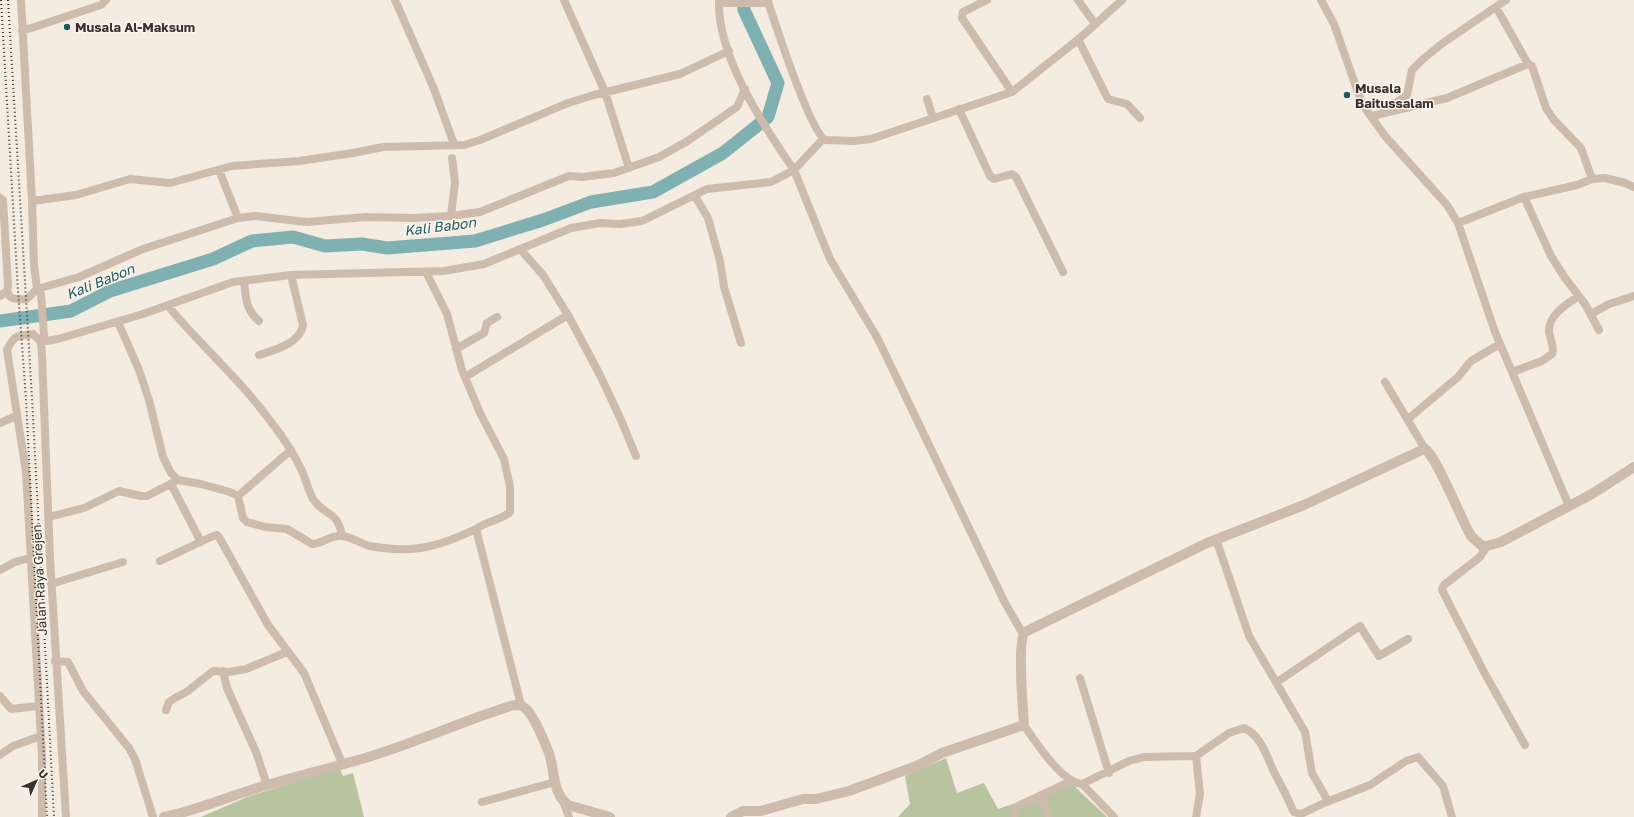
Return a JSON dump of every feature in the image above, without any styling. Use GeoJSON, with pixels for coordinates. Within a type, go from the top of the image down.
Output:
{"type":"FeatureCollection","features":[{"type":"Feature","properties":{"kind":"street","name":"Jalan Raya Grejen"},"geometry":{"type":"LineString","coordinates":[[21,0],[34,265],[39,292],[43,339],[51,584],[66,817]]}},
{"type":"Feature","properties":{"kind":"street"},"geometry":{"type":"LineString","coordinates":[[22,31],[101,5],[106,0]]}},
{"type":"Feature","properties":{"kind":"street"},"geometry":{"type":"LineString","coordinates":[[395,0],[434,89],[454,144]]}},
{"type":"Feature","properties":{"kind":"street"},"geometry":{"type":"LineString","coordinates":[[564,0],[605,92],[629,168]]}},
{"type":"Feature","properties":{"kind":"street"},"geometry":{"type":"LineString","coordinates":[[986,0],[963,12],[962,18],[1012,92]]}},
{"type":"Feature","properties":{"kind":"street"},"geometry":{"type":"LineString","coordinates":[[1078,0],[1095,24]]}},
{"type":"Feature","properties":{"kind":"street"},"geometry":{"type":"LineString","coordinates":[[1114,817],[1082,784],[1071,781],[1038,745],[1024,725],[1021,652],[1023,634],[1006,603],[878,339],[845,287],[830,259],[794,170],[752,106],[722,30],[721,2],[766,2],[799,89],[817,130],[823,138],[830,141],[853,141],[871,139],[1012,92],[1078,39],[1122,0]]}},
{"type":"Feature","properties":{"kind":"street"},"geometry":{"type":"LineString","coordinates":[[1321,0],[1334,24],[1362,104],[1375,116],[1385,136],[1447,205],[1458,223],[1500,344],[1569,506]]}},
{"type":"Feature","properties":{"kind":"street"},"geometry":{"type":"LineString","coordinates":[[1375,116],[1407,95],[1412,70],[1423,59],[1443,42],[1506,0]]}},
{"type":"Feature","properties":{"kind":"street"},"geometry":{"type":"LineString","coordinates":[[1496,7],[1528,64],[1532,66],[1546,108],[1554,120],[1581,148],[1592,179]]}},
{"type":"Feature","properties":{"kind":"street"},"geometry":{"type":"LineString","coordinates":[[1078,39],[1108,98],[1111,101],[1127,104],[1140,118]]}},
{"type":"Feature","properties":{"kind":"street"},"geometry":{"type":"LineString","coordinates":[[32,201],[76,195],[130,179],[170,183],[232,166],[299,161],[383,147],[454,144],[464,145],[480,140],[568,103],[605,92],[680,74],[729,51]]}},
{"type":"Feature","properties":{"kind":"street"},"geometry":{"type":"LineString","coordinates":[[1375,116],[1447,98],[1528,64]]}},
{"type":"Feature","properties":{"kind":"street"},"geometry":{"type":"LineString","coordinates":[[0,198],[3,200],[8,286],[4,293],[13,300],[27,299],[39,292],[143,249],[238,218],[255,216],[307,222],[366,217],[414,218],[451,216],[480,212],[569,176],[582,177],[614,173],[659,157],[721,120],[737,107],[745,89]]}},
{"type":"Feature","properties":{"kind":"street"},"geometry":{"type":"LineString","coordinates":[[927,99],[933,118]]}},
{"type":"Feature","properties":{"kind":"street"},"geometry":{"type":"LineString","coordinates":[[959,109],[990,176],[994,179],[1012,174],[1016,177],[1063,272]]}},
{"type":"Feature","properties":{"kind":"street"},"geometry":{"type":"LineString","coordinates":[[42,817],[39,706],[26,472],[3,351],[12,340],[17,336],[33,334],[43,339],[58,339],[168,306],[233,282],[291,275],[426,272],[478,266],[521,250],[571,228],[600,223],[620,224],[642,221],[707,189],[771,182],[794,170],[823,138]]}},
{"type":"Feature","properties":{"kind":"street"},"geometry":{"type":"LineString","coordinates":[[451,216],[455,182],[452,158]]}},
{"type":"Feature","properties":{"kind":"street"},"geometry":{"type":"LineString","coordinates":[[219,170],[238,218]]}},
{"type":"Feature","properties":{"kind":"street"},"geometry":{"type":"LineString","coordinates":[[1458,223],[1524,197],[1592,179],[1605,178],[1634,187]]}},
{"type":"Feature","properties":{"kind":"street"},"geometry":{"type":"LineString","coordinates":[[695,196],[708,218],[720,261],[724,287],[741,343]]}},
{"type":"Feature","properties":{"kind":"street"},"geometry":{"type":"LineString","coordinates":[[1524,197],[1551,256],[1591,314],[1599,330]]}},
{"type":"Feature","properties":{"kind":"street"},"geometry":{"type":"LineString","coordinates":[[521,250],[543,275],[568,315],[606,388],[636,456]]}},
{"type":"Feature","properties":{"kind":"street"},"geometry":{"type":"LineString","coordinates":[[238,496],[243,518],[250,524],[286,529],[312,544],[329,537],[342,536],[368,545],[393,549],[422,549],[452,541],[481,525],[506,516],[510,512],[510,487],[504,459],[465,377],[447,314],[426,272]]}},
{"type":"Feature","properties":{"kind":"street"},"geometry":{"type":"LineString","coordinates":[[259,355],[280,348],[292,341],[302,331],[303,325],[291,275]]}},
{"type":"Feature","properties":{"kind":"street"},"geometry":{"type":"LineString","coordinates":[[244,281],[249,310],[251,314],[259,321]]}},
{"type":"Feature","properties":{"kind":"street"},"geometry":{"type":"LineString","coordinates":[[1512,372],[1542,361],[1552,354],[1553,347],[1549,332],[1550,325],[1558,312],[1579,296]]}},
{"type":"Feature","properties":{"kind":"street"},"geometry":{"type":"LineString","coordinates":[[1591,314],[1609,304],[1634,296]]}},
{"type":"Feature","properties":{"kind":"street"},"geometry":{"type":"LineString","coordinates":[[168,306],[192,335],[248,393],[291,450],[315,502],[338,521],[342,536]]}},
{"type":"Feature","properties":{"kind":"street"},"geometry":{"type":"LineString","coordinates":[[465,377],[568,315]]}},
{"type":"Feature","properties":{"kind":"street"},"geometry":{"type":"LineString","coordinates":[[456,349],[484,333],[487,323],[497,317]]}},
{"type":"Feature","properties":{"kind":"street"},"geometry":{"type":"LineString","coordinates":[[118,322],[139,370],[149,400],[164,457],[201,542]]}},
{"type":"Feature","properties":{"kind":"street"},"geometry":{"type":"LineString","coordinates":[[1408,419],[1458,376],[1471,361],[1500,344]]}},
{"type":"Feature","properties":{"kind":"street"},"geometry":{"type":"LineString","coordinates":[[1385,382],[1425,449],[1429,452],[1438,467],[1471,536],[1478,544],[1487,546],[1501,542],[1569,506],[1634,467]]}},
{"type":"Feature","properties":{"kind":"street"},"geometry":{"type":"LineString","coordinates":[[0,423],[16,416]]}},
{"type":"Feature","properties":{"kind":"street"},"geometry":{"type":"LineString","coordinates":[[1023,634],[1216,539],[1304,505],[1425,449]]}},
{"type":"Feature","properties":{"kind":"street"},"geometry":{"type":"LineString","coordinates":[[238,496],[291,450]]}},
{"type":"Feature","properties":{"kind":"street"},"geometry":{"type":"LineString","coordinates":[[49,517],[63,515],[84,508],[119,491],[147,496],[175,482],[201,484],[230,492],[238,496]]}},
{"type":"Feature","properties":{"kind":"street"},"geometry":{"type":"LineString","coordinates":[[476,529],[521,705],[531,716],[549,753],[557,790],[569,817]]}},
{"type":"Feature","properties":{"kind":"street"},"geometry":{"type":"LineString","coordinates":[[160,562],[214,536],[220,538],[268,626],[304,673],[342,763]]}},
{"type":"Feature","properties":{"kind":"street"},"geometry":{"type":"LineString","coordinates":[[1216,539],[1249,636],[1305,732],[1312,773],[1328,801]]}},
{"type":"Feature","properties":{"kind":"street"},"geometry":{"type":"LineString","coordinates":[[1487,546],[1482,555],[1444,585],[1442,590],[1484,672],[1525,745]]}},
{"type":"Feature","properties":{"kind":"street"},"geometry":{"type":"LineString","coordinates":[[0,570],[15,562],[30,558]]}},
{"type":"Feature","properties":{"kind":"street"},"geometry":{"type":"LineString","coordinates":[[51,584],[123,562]]}},
{"type":"Feature","properties":{"kind":"street"},"geometry":{"type":"LineString","coordinates":[[1277,682],[1360,626],[1379,656],[1408,639]]}},
{"type":"Feature","properties":{"kind":"street"},"geometry":{"type":"LineString","coordinates":[[166,710],[169,702],[188,691],[213,671],[229,672],[246,669],[287,652]]}},
{"type":"Feature","properties":{"kind":"street"},"geometry":{"type":"LineString","coordinates":[[56,661],[68,662],[82,691],[129,748],[135,759],[153,817]]}},
{"type":"Feature","properties":{"kind":"street"},"geometry":{"type":"LineString","coordinates":[[223,671],[227,688],[256,752],[267,785]]}},
{"type":"Feature","properties":{"kind":"street"},"geometry":{"type":"LineString","coordinates":[[1080,678],[1108,773]]}},
{"type":"Feature","properties":{"kind":"street"},"geometry":{"type":"LineString","coordinates":[[0,696],[11,709],[39,706]]}},
{"type":"Feature","properties":{"kind":"street"},"geometry":{"type":"LineString","coordinates":[[164,817],[194,810],[267,785],[371,756],[490,712],[514,705],[521,705]]}},
{"type":"Feature","properties":{"kind":"street"},"geometry":{"type":"LineString","coordinates":[[731,817],[743,811],[756,814],[803,800],[816,800],[849,791],[919,765],[942,753],[1024,725]]}},
{"type":"Feature","properties":{"kind":"street"},"geometry":{"type":"LineString","coordinates":[[1082,784],[1108,773],[1129,761],[1144,756],[1196,756],[1229,733],[1244,728],[1259,742],[1268,755],[1274,772],[1294,812],[1301,814],[1328,801],[1370,785],[1406,760],[1418,757],[1443,786],[1452,817]]}},
{"type":"Feature","properties":{"kind":"street"},"geometry":{"type":"LineString","coordinates":[[0,755],[13,746],[40,736]]}},
{"type":"Feature","properties":{"kind":"street"},"geometry":{"type":"LineString","coordinates":[[1196,756],[1200,794],[1196,817]]}},
{"type":"Feature","properties":{"kind":"street"},"geometry":{"type":"LineString","coordinates":[[1014,817],[1012,811],[1014,809],[1071,781]]}},
{"type":"Feature","properties":{"kind":"street"},"geometry":{"type":"LineString","coordinates":[[482,802],[555,782]]}},
{"type":"Feature","properties":{"kind":"street"},"geometry":{"type":"LineString","coordinates":[[1039,796],[1050,817]]}},
{"type":"Feature","properties":{"kind":"street"},"geometry":{"type":"LineString","coordinates":[[563,801],[568,805],[587,809],[610,817]]}},
{"type":"Feature","properties":{"kind":"green space"},"geometry":{"type":"Polygon","coordinates":[[[946,758],[957,793],[984,783],[998,809],[1072,784],[1107,817],[898,817],[910,804],[905,776],[946,758]]]}},
{"type":"Feature","properties":{"kind":"green space"},"geometry":{"type":"Polygon","coordinates":[[[339,768],[343,776],[353,773],[364,817],[201,817],[247,797],[339,768]]]}},
{"type":"Feature","properties":{"kind":"waterway","name":"Kali Babon"},"geometry":{"type":"LineString","coordinates":[[0,321],[71,311],[110,291],[213,259],[252,241],[293,237],[325,246],[362,244],[387,248],[475,241],[543,220],[591,202],[653,192],[723,153],[768,117],[778,83],[744,10],[743,0]]}},
{"type":"Feature","properties":{"kind":"railway"},"geometry":{"type":"LineString","coordinates":[[1,0],[18,291],[26,399],[47,817]]}},
{"type":"Feature","properties":{"kind":"railway"},"geometry":{"type":"LineString","coordinates":[[8,0],[32,398],[54,817]]}},
{"type":"Feature","properties":{"kind":"place","name":"Musala Al-Maksum"},"geometry":{"type":"Point","coordinates":[67,27]}},
{"type":"Feature","properties":{"kind":"place","name":"Musala Baitussalam"},"geometry":{"type":"Point","coordinates":[1347,95]}}]}
